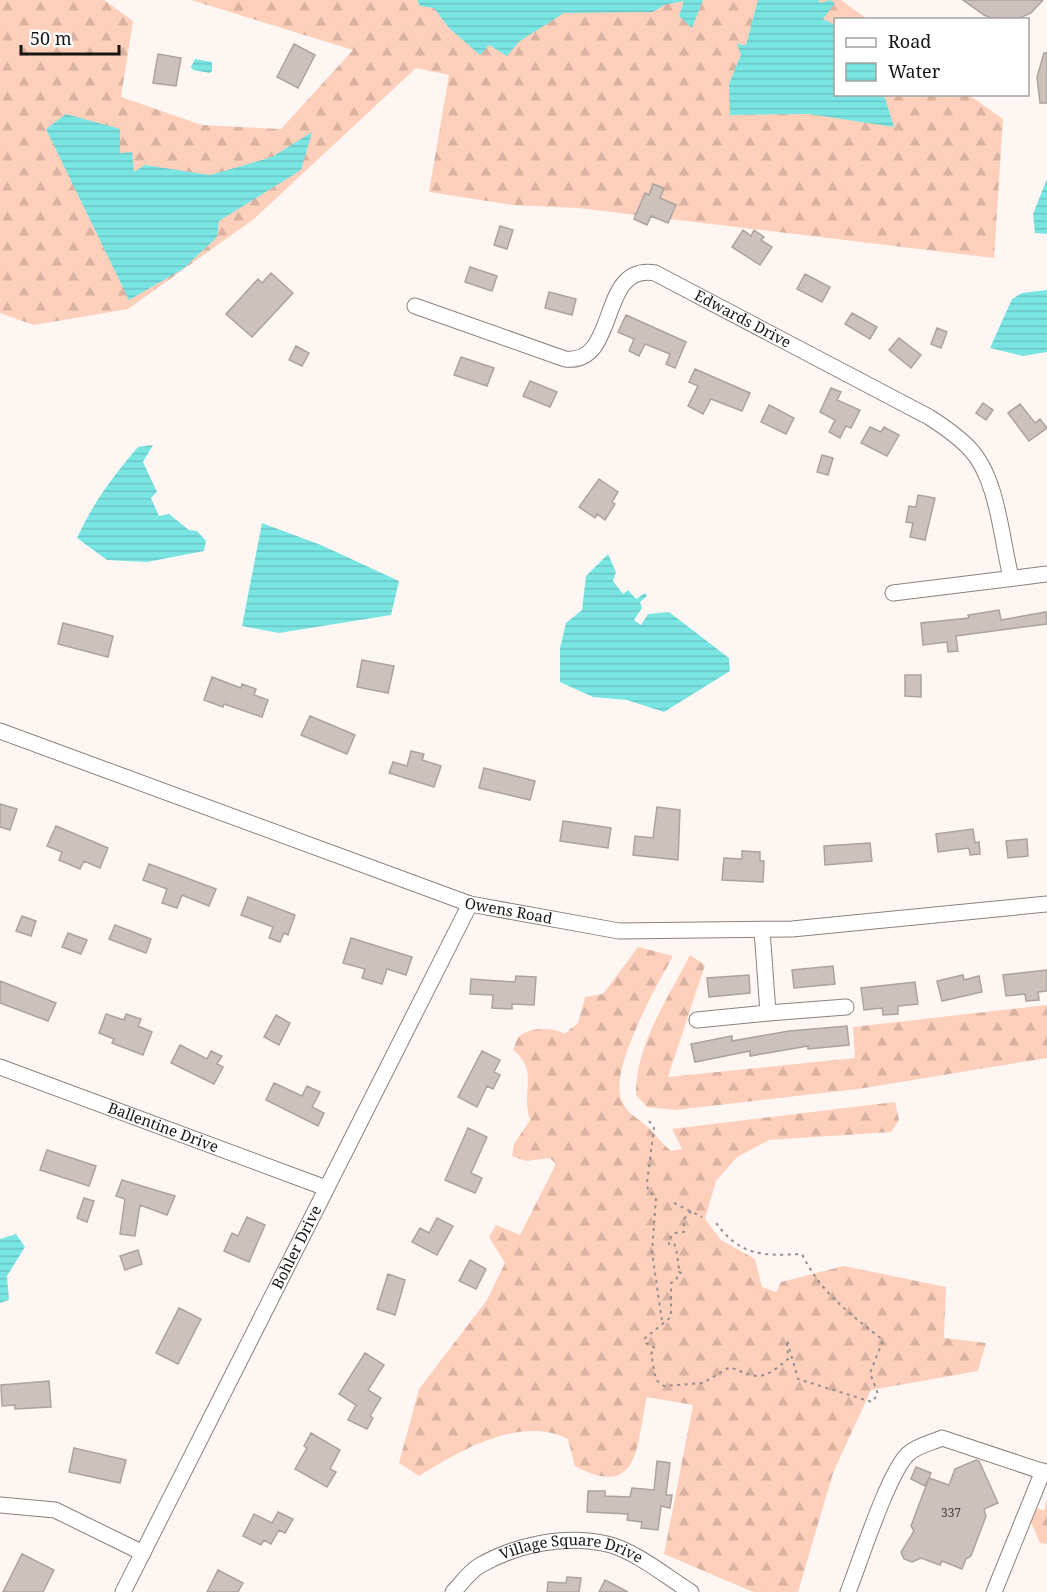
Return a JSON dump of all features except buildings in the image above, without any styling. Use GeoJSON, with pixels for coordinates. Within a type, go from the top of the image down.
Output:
{"type":"FeatureCollection","features":[{"type":"Feature","properties":{"kind":"street","name":"Edwards Drive"},"geometry":{"type":"LineString","coordinates":[[415,306],[565,359],[577,360],[588,356],[595,346],[623,283],[632,274],[643,271],[655,273],[929,417],[950,431],[970,449],[983,466],[991,486],[1011,577]]}},
{"type":"Feature","properties":{"kind":"street"},"geometry":{"type":"LineString","coordinates":[[893,593],[1047,574]]}},
{"type":"Feature","properties":{"kind":"street","name":"Owens Road"},"geometry":{"type":"LineString","coordinates":[[0,731],[470,904],[619,932],[792,929],[1047,904]]}},
{"type":"Feature","properties":{"kind":"street","name":"Bohler Drive"},"geometry":{"type":"LineString","coordinates":[[123,1592],[470,904]]}},
{"type":"Feature","properties":{"kind":"street"},"geometry":{"type":"LineString","coordinates":[[762,930],[768,1013]]}},
{"type":"Feature","properties":{"kind":"street"},"geometry":{"type":"LineString","coordinates":[[697,1020],[846,1007]]}},
{"type":"Feature","properties":{"kind":"street","name":"Ballentine Drive"},"geometry":{"type":"LineString","coordinates":[[0,1067],[326,1188]]}},
{"type":"Feature","properties":{"kind":"street"},"geometry":{"type":"LineString","coordinates":[[849,1592],[886,1495],[902,1461],[910,1452],[942,1438],[1045,1472],[994,1592]]}},
{"type":"Feature","properties":{"kind":"street"},"geometry":{"type":"LineString","coordinates":[[0,1505],[55,1510],[143,1553]]}},
{"type":"Feature","properties":{"kind":"street","name":"Village Square Drive"},"geometry":{"type":"LineString","coordinates":[[453,1592],[477,1567],[519,1547],[555,1541],[608,1544],[639,1559],[667,1586],[691,1592]]}},
{"type":"Feature","properties":{"kind":"path"},"geometry":{"type":"LineString","coordinates":[[650,1121],[654,1128],[647,1183],[648,1190],[656,1198],[652,1252],[662,1321]]}},
{"type":"Feature","properties":{"kind":"path"},"geometry":{"type":"LineString","coordinates":[[674,1203],[702,1217]]}},
{"type":"Feature","properties":{"kind":"path"},"geometry":{"type":"LineString","coordinates":[[691,1211],[684,1219],[684,1232],[675,1233],[668,1241],[669,1244],[674,1243],[676,1247],[677,1268],[681,1273],[679,1272],[676,1280],[670,1283],[671,1317],[644,1339],[646,1343],[655,1348],[651,1354],[656,1380],[664,1386],[703,1383],[730,1368],[761,1378],[789,1359],[787,1340],[798,1379],[872,1402],[878,1394],[870,1373],[883,1340],[833,1300],[813,1277],[802,1254],[769,1256],[746,1251],[725,1236],[714,1220]]}},
{"type":"Feature","properties":{"kind":"green space"},"geometry":{"type":"Polygon","coordinates":[[[0,0],[104,0],[133,21],[121,97],[202,125],[281,129],[353,50],[191,0],[841,0],[866,18],[834,18],[834,96],[970,96],[1003,119],[994,258],[578,208],[513,205],[429,192],[449,75],[416,68],[254,219],[128,309],[34,325],[0,313],[0,0]]]}},
{"type":"Feature","properties":{"kind":"green space"},"geometry":{"type":"Polygon","coordinates":[[[638,947],[673,956],[628,1048],[619,1084],[621,1098],[629,1112],[649,1128],[671,1151],[682,1149],[672,1129],[895,1102],[899,1120],[891,1132],[769,1140],[737,1157],[716,1181],[705,1219],[721,1240],[755,1259],[762,1287],[776,1292],[781,1282],[844,1266],[946,1287],[944,1338],[986,1343],[978,1371],[871,1390],[833,1473],[798,1592],[753,1592],[664,1554],[693,1405],[647,1397],[637,1449],[632,1462],[624,1472],[613,1477],[597,1475],[575,1466],[568,1439],[549,1433],[530,1431],[491,1439],[471,1447],[419,1476],[399,1463],[419,1389],[487,1300],[505,1263],[489,1237],[496,1225],[520,1235],[556,1164],[550,1158],[526,1161],[512,1156],[514,1144],[530,1120],[527,1099],[528,1073],[526,1065],[513,1050],[516,1041],[523,1034],[534,1030],[554,1030],[564,1034],[578,1023],[585,997],[603,994],[638,947]]]}},
{"type":"Feature","properties":{"kind":"green space"},"geometry":{"type":"Polygon","coordinates":[[[690,955],[705,965],[668,1077],[855,1058],[853,1027],[1047,1005],[1047,1058],[858,1089],[676,1110],[647,1107],[636,1095],[641,1058],[654,1023],[690,955]]]}},
{"type":"Feature","properties":{"kind":"green space"},"geometry":{"type":"Polygon","coordinates":[[[1047,1498],[1047,1544],[1040,1543],[1030,1520],[1038,1508],[1044,1511],[1047,1498]]]}},
{"type":"Feature","properties":{"kind":"water"},"geometry":{"type":"Polygon","coordinates":[[[417,0],[703,0],[692,28],[679,16],[684,1],[664,5],[653,12],[564,13],[520,41],[507,56],[489,45],[480,55],[449,28],[434,8],[420,6],[417,0]]]}},
{"type":"Feature","properties":{"kind":"water"},"geometry":{"type":"Polygon","coordinates":[[[758,0],[818,0],[821,3],[830,0],[835,3],[823,19],[834,24],[834,96],[884,96],[894,127],[809,114],[730,115],[729,84],[741,55],[737,44],[746,45],[758,0]]]}},
{"type":"Feature","properties":{"kind":"water"},"geometry":{"type":"Polygon","coordinates":[[[195,59],[212,62],[212,71],[210,73],[193,70],[191,67],[195,59]]]}},
{"type":"Feature","properties":{"kind":"water"},"geometry":{"type":"Polygon","coordinates":[[[66,114],[120,129],[120,153],[132,152],[134,172],[145,165],[210,175],[272,157],[312,132],[301,170],[219,221],[217,237],[183,269],[129,300],[46,129],[66,114]]]}},
{"type":"Feature","properties":{"kind":"water"},"geometry":{"type":"Polygon","coordinates":[[[1047,179],[1047,234],[1035,233],[1033,214],[1047,179]]]}},
{"type":"Feature","properties":{"kind":"water"},"geometry":{"type":"Polygon","coordinates":[[[1047,290],[1047,352],[1023,356],[990,348],[1012,299],[1022,293],[1047,290]]]}},
{"type":"Feature","properties":{"kind":"water"},"geometry":{"type":"Polygon","coordinates":[[[153,445],[143,462],[157,492],[151,498],[159,516],[169,514],[189,530],[197,531],[206,541],[204,551],[147,562],[107,560],[77,538],[97,501],[129,458],[138,447],[153,445]]]}},
{"type":"Feature","properties":{"kind":"water"},"geometry":{"type":"Polygon","coordinates":[[[262,523],[321,545],[399,581],[391,615],[279,633],[242,626],[262,523]]]}},
{"type":"Feature","properties":{"kind":"water"},"geometry":{"type":"Polygon","coordinates":[[[608,554],[616,572],[613,581],[623,594],[628,590],[636,599],[645,593],[647,596],[640,602],[642,608],[634,620],[641,625],[648,614],[669,612],[729,658],[730,671],[664,712],[627,700],[593,697],[560,682],[560,648],[566,623],[582,610],[586,576],[608,554]]]}},
{"type":"Feature","properties":{"kind":"water"},"geometry":{"type":"Polygon","coordinates":[[[16,1234],[25,1247],[7,1276],[9,1300],[0,1303],[0,1239],[16,1234]]]}}]}
